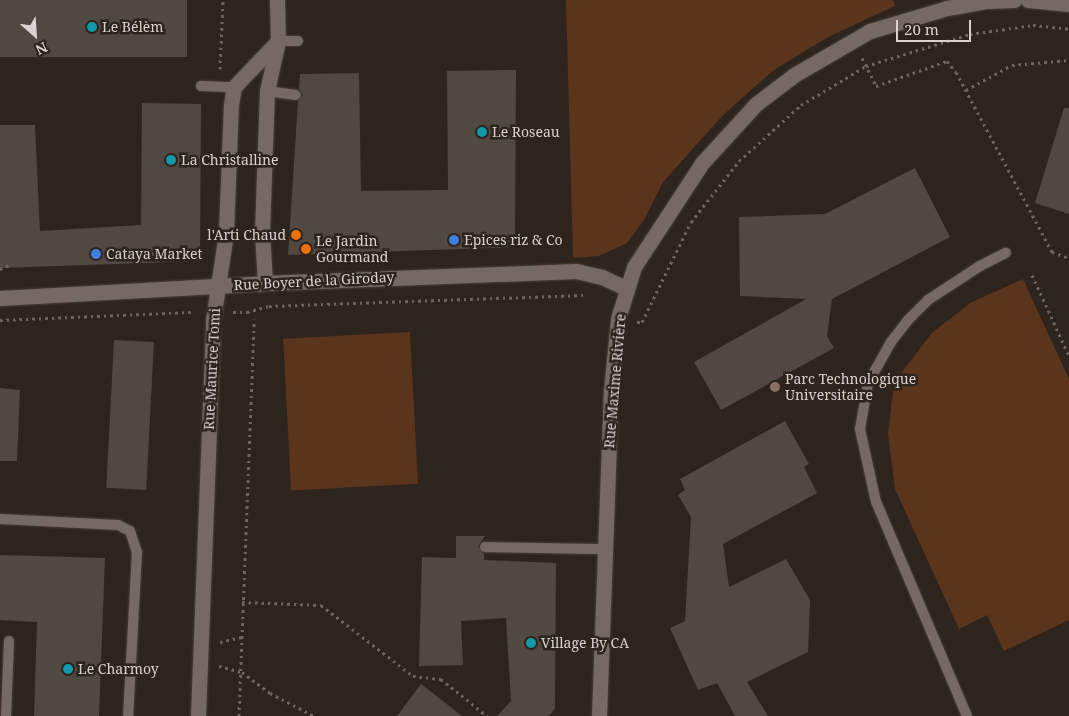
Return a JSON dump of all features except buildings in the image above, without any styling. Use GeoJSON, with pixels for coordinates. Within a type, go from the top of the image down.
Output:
{"type":"FeatureCollection","features":[{"type":"Feature","properties":{"kind":"street"},"geometry":{"type":"LineString","coordinates":[[265,283],[262,233],[267,90],[278,41],[277,0]]}},
{"type":"Feature","properties":{"kind":"street","name":"Rue Maxime Rivière"},"geometry":{"type":"LineString","coordinates":[[599,716],[611,390],[618,319],[634,267],[681,192],[732,129],[756,104],[794,75],[870,31],[938,10],[986,1],[1014,0]]}},
{"type":"Feature","properties":{"kind":"street"},"geometry":{"type":"LineString","coordinates":[[1028,0],[1069,4]]}},
{"type":"Feature","properties":{"kind":"street"},"geometry":{"type":"LineString","coordinates":[[227,87],[278,41]]}},
{"type":"Feature","properties":{"kind":"street","name":"Rue Maurice Tomi"},"geometry":{"type":"LineString","coordinates":[[198,716],[213,320],[219,286],[227,87]]}},
{"type":"Feature","properties":{"kind":"street","name":"Rue Boyer de la Giroday"},"geometry":{"type":"LineString","coordinates":[[0,298],[265,283],[576,270],[602,276],[626,288]]}},
{"type":"Feature","properties":{"kind":"lane"},"geometry":{"type":"LineString","coordinates":[[278,41],[298,41]]}},
{"type":"Feature","properties":{"kind":"lane"},"geometry":{"type":"LineString","coordinates":[[201,86],[227,87]]}},
{"type":"Feature","properties":{"kind":"lane"},"geometry":{"type":"LineString","coordinates":[[267,90],[296,95]]}},
{"type":"Feature","properties":{"kind":"lane"},"geometry":{"type":"LineString","coordinates":[[967,716],[876,502],[860,429],[868,383],[891,342],[908,320],[928,300],[1006,253]]}},
{"type":"Feature","properties":{"kind":"lane"},"geometry":{"type":"LineString","coordinates":[[0,519],[118,525],[130,531],[137,552],[128,716]]}},
{"type":"Feature","properties":{"kind":"lane"},"geometry":{"type":"LineString","coordinates":[[485,548],[604,550]]}},
{"type":"Feature","properties":{"kind":"lane"},"geometry":{"type":"LineString","coordinates":[[6,716],[10,641]]}},
{"type":"Feature","properties":{"kind":"path"},"geometry":{"type":"LineString","coordinates":[[223,0],[227,87]]}},
{"type":"Feature","properties":{"kind":"path"},"geometry":{"type":"LineString","coordinates":[[642,322],[691,222],[739,160],[801,105],[866,66],[970,34],[1033,25],[1069,29]]}},
{"type":"Feature","properties":{"kind":"path"},"geometry":{"type":"LineString","coordinates":[[853,40],[876,86],[947,61],[966,90],[1052,252],[1069,258]]}},
{"type":"Feature","properties":{"kind":"path"},"geometry":{"type":"LineString","coordinates":[[966,90],[1012,65],[1069,60]]}},
{"type":"Feature","properties":{"kind":"path"},"geometry":{"type":"LineString","coordinates":[[0,269],[12,264]]}},
{"type":"Feature","properties":{"kind":"path"},"geometry":{"type":"LineString","coordinates":[[1032,275],[1069,356]]}},
{"type":"Feature","properties":{"kind":"path"},"geometry":{"type":"LineString","coordinates":[[234,312],[248,312],[269,306],[586,295]]}},
{"type":"Feature","properties":{"kind":"path"},"geometry":{"type":"LineString","coordinates":[[0,320],[196,312]]}},
{"type":"Feature","properties":{"kind":"path"},"geometry":{"type":"LineString","coordinates":[[239,716],[254,319]]}},
{"type":"Feature","properties":{"kind":"path"},"geometry":{"type":"LineString","coordinates":[[242,602],[321,605],[413,676],[441,679],[487,716]]}},
{"type":"Feature","properties":{"kind":"path"},"geometry":{"type":"LineString","coordinates":[[217,666],[242,672],[270,693],[314,716]]}},
{"type":"Feature","properties":{"kind":"shaded area"},"geometry":{"type":"Polygon","coordinates":[[[566,0],[893,0],[895,6],[828,37],[774,70],[723,115],[663,182],[644,220],[627,243],[599,256],[573,258],[566,0]]]}},
{"type":"Feature","properties":{"kind":"shaded area"},"geometry":{"type":"Polygon","coordinates":[[[1023,279],[1069,379],[1069,620],[1004,651],[987,615],[959,629],[895,489],[888,434],[894,382],[932,333],[970,303],[1023,279]]]}},
{"type":"Feature","properties":{"kind":"shaded area"},"geometry":{"type":"Polygon","coordinates":[[[410,332],[418,484],[291,490],[283,339],[410,332]]]}},
{"type":"Feature","properties":{"kind":"place","name":"Le Bélèm"},"geometry":{"type":"Point","coordinates":[92,27]}},
{"type":"Feature","properties":{"kind":"place","name":"Le Roseau"},"geometry":{"type":"Point","coordinates":[482,132]}},
{"type":"Feature","properties":{"kind":"place","name":"La Christalline"},"geometry":{"type":"Point","coordinates":[171,160]}},
{"type":"Feature","properties":{"kind":"place","name":"l'Arti Chaud"},"geometry":{"type":"Point","coordinates":[296,235]}},
{"type":"Feature","properties":{"kind":"place","name":"Epices riz & Co"},"geometry":{"type":"Point","coordinates":[454,240]}},
{"type":"Feature","properties":{"kind":"place","name":"Le Jardin Gourmand"},"geometry":{"type":"Point","coordinates":[306,249]}},
{"type":"Feature","properties":{"kind":"place","name":"Cataya Market"},"geometry":{"type":"Point","coordinates":[96,254]}},
{"type":"Feature","properties":{"kind":"place","name":"Parc Technologique Universitaire"},"geometry":{"type":"Point","coordinates":[775,387]}},
{"type":"Feature","properties":{"kind":"place","name":"Village By CA"},"geometry":{"type":"Point","coordinates":[531,643]}},
{"type":"Feature","properties":{"kind":"place","name":"Le Charmoy"},"geometry":{"type":"Point","coordinates":[68,669]}}]}
